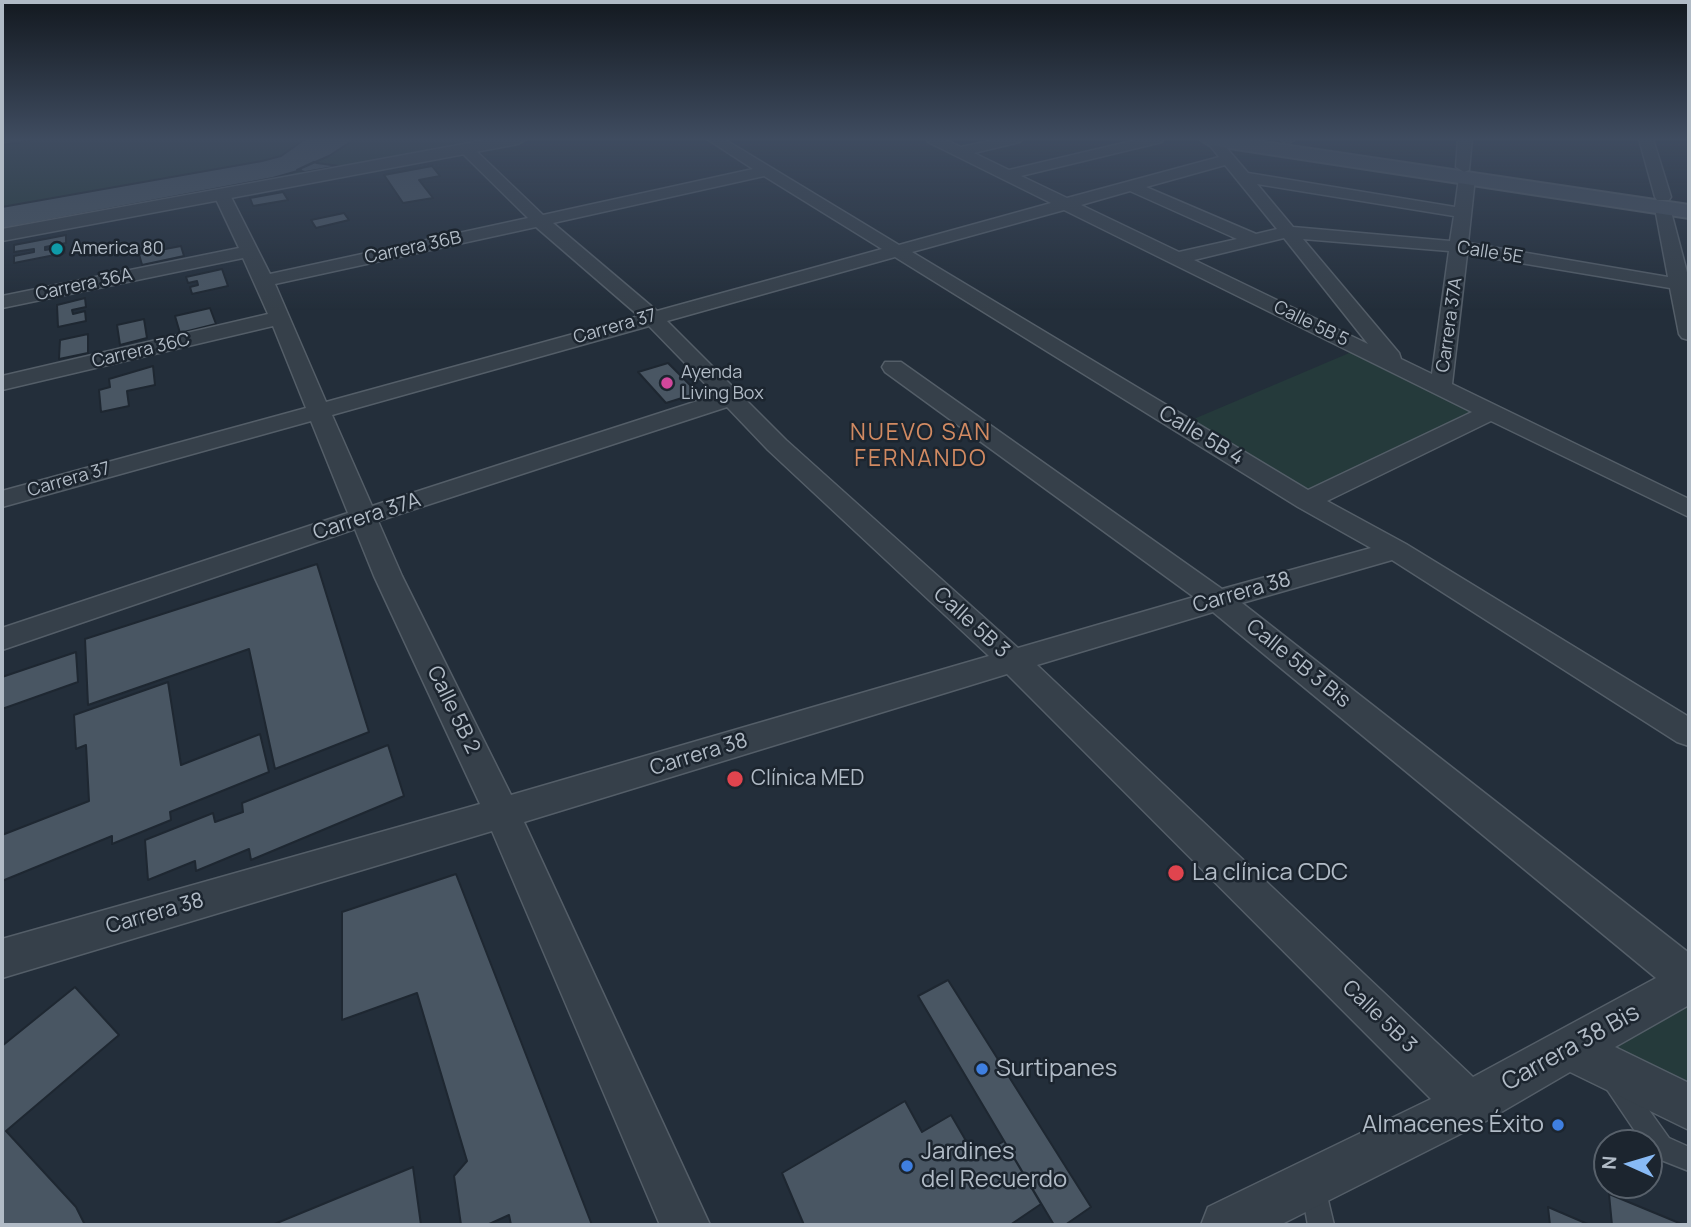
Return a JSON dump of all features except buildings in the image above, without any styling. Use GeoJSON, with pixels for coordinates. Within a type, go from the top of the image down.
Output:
{"type":"FeatureCollection","features":[{"type":"Feature","properties":{"kind":"main road"},"geometry":{"type":"LineString","coordinates":[[1611,196],[1663,202],[1689,201]]}},
{"type":"Feature","properties":{"kind":"main road"},"geometry":{"type":"LineString","coordinates":[[1635,196],[1663,202],[1689,212]]}},
{"type":"Feature","properties":{"kind":"street"},"geometry":{"type":"LineString","coordinates":[[2,235],[215,196]]}},
{"type":"Feature","properties":{"kind":"street","name":"Calle 5B 2"},"geometry":{"type":"LineString","coordinates":[[223,196],[264,281],[388,576],[502,813],[685,1225]]}},
{"type":"Feature","properties":{"kind":"street","name":"Calle 5B 3"},"geometry":{"type":"LineString","coordinates":[[519,196],[539,220],[652,317],[777,445],[1013,661],[1470,1105]]}},
{"type":"Feature","properties":{"kind":"street","name":"Carrera 36B"},"geometry":{"type":"LineString","coordinates":[[264,281],[649,196]]}},
{"type":"Feature","properties":{"kind":"street","name":"Calle 5B 4"},"geometry":{"type":"LineString","coordinates":[[808,196],[1307,501],[1396,550],[1689,733]]}},
{"type":"Feature","properties":{"kind":"street","name":"Calle 5B 5"},"geometry":{"type":"LineString","coordinates":[[1050,196],[1689,509]]}},
{"type":"Feature","properties":{"kind":"street","name":"Carrera 37"},"geometry":{"type":"LineString","coordinates":[[2,499],[1094,196]]}},
{"type":"Feature","properties":{"kind":"street"},"geometry":{"type":"LineString","coordinates":[[1154,196],[1254,240]]}},
{"type":"Feature","properties":{"kind":"street"},"geometry":{"type":"LineString","coordinates":[[1259,196],[1399,367]]}},
{"type":"Feature","properties":{"kind":"street"},"geometry":{"type":"LineString","coordinates":[[1361,196],[1464,213]]}},
{"type":"Feature","properties":{"kind":"street","name":"Carrera 37A"},"geometry":{"type":"LineString","coordinates":[[1441,387],[1465,196]]}},
{"type":"Feature","properties":{"kind":"street"},"geometry":{"type":"LineString","coordinates":[[1661,196],[1684,285],[1689,334]]}},
{"type":"Feature","properties":{"kind":"street","name":"Calle 5E"},"geometry":{"type":"LineString","coordinates":[[1178,258],[1288,232],[1460,247],[1684,285]]}},
{"type":"Feature","properties":{"kind":"street","name":"Carrera 36A"},"geometry":{"type":"LineString","coordinates":[[2,302],[249,251]]}},
{"type":"Feature","properties":{"kind":"street","name":"Carrera 36C"},"geometry":{"type":"LineString","coordinates":[[2,383],[279,318]]}},
{"type":"Feature","properties":{"kind":"street","name":"Calle 5B 3 Bis"},"geometry":{"type":"LineString","coordinates":[[893,367],[1218,600],[1689,981]]}},
{"type":"Feature","properties":{"kind":"street","name":"Carrera 37A"},"geometry":{"type":"LineString","coordinates":[[2,639],[733,397]]}},
{"type":"Feature","properties":{"kind":"street"},"geometry":{"type":"LineString","coordinates":[[1307,501],[1491,412]]}},
{"type":"Feature","properties":{"kind":"street","name":"Carrera 38"},"geometry":{"type":"LineString","coordinates":[[2,959],[1218,600],[1396,550]]}},
{"type":"Feature","properties":{"kind":"street","name":"Carrera 38 Bis"},"geometry":{"type":"LineString","coordinates":[[1226,1225],[1317,1205],[1383,1146],[1470,1105],[1588,1058],[1689,981]]}},
{"type":"Feature","properties":{"kind":"street"},"geometry":{"type":"LineString","coordinates":[[1588,1058],[1689,1107]]}},
{"type":"Feature","properties":{"kind":"lane"},"geometry":{"type":"LineString","coordinates":[[1588,1058],[1660,1147],[1689,1159]]}},
{"type":"Feature","properties":{"kind":"green space"},"geometry":{"type":"Polygon","coordinates":[[[2,196],[210,196],[2,235],[2,196]]]}},
{"type":"Feature","properties":{"kind":"green space"},"geometry":{"type":"Polygon","coordinates":[[[1361,348],[1491,412],[1307,501],[1182,424],[1361,348]]]}},
{"type":"Feature","properties":{"kind":"green space"},"geometry":{"type":"Polygon","coordinates":[[[1689,982],[1689,1107],[1570,1049],[1689,982]]]}},
{"type":"Feature","properties":{"kind":"place","name":"America 80"},"geometry":{"type":"Point","coordinates":[57,249]}},
{"type":"Feature","properties":{"kind":"place","name":"Ayenda Living Box"},"geometry":{"type":"Point","coordinates":[667,383]}},
{"type":"Feature","properties":{"kind":"place","name":"Clínica MED"},"geometry":{"type":"Point","coordinates":[735,779]}},
{"type":"Feature","properties":{"kind":"place","name":"La clínica CDC"},"geometry":{"type":"Point","coordinates":[1176,873]}},
{"type":"Feature","properties":{"kind":"place","name":"Surtipanes"},"geometry":{"type":"Point","coordinates":[982,1069]}},
{"type":"Feature","properties":{"kind":"place","name":"Almacenes Éxito"},"geometry":{"type":"Point","coordinates":[1558,1125]}},
{"type":"Feature","properties":{"kind":"place","name":"Jardines del Recuerdo"},"geometry":{"type":"Point","coordinates":[907,1166]}},
{"type":"Feature","properties":{"kind":"district","name":"NUEVO SAN FERNANDO"},"geometry":{"type":"Point","coordinates":[921,447]}}]}
